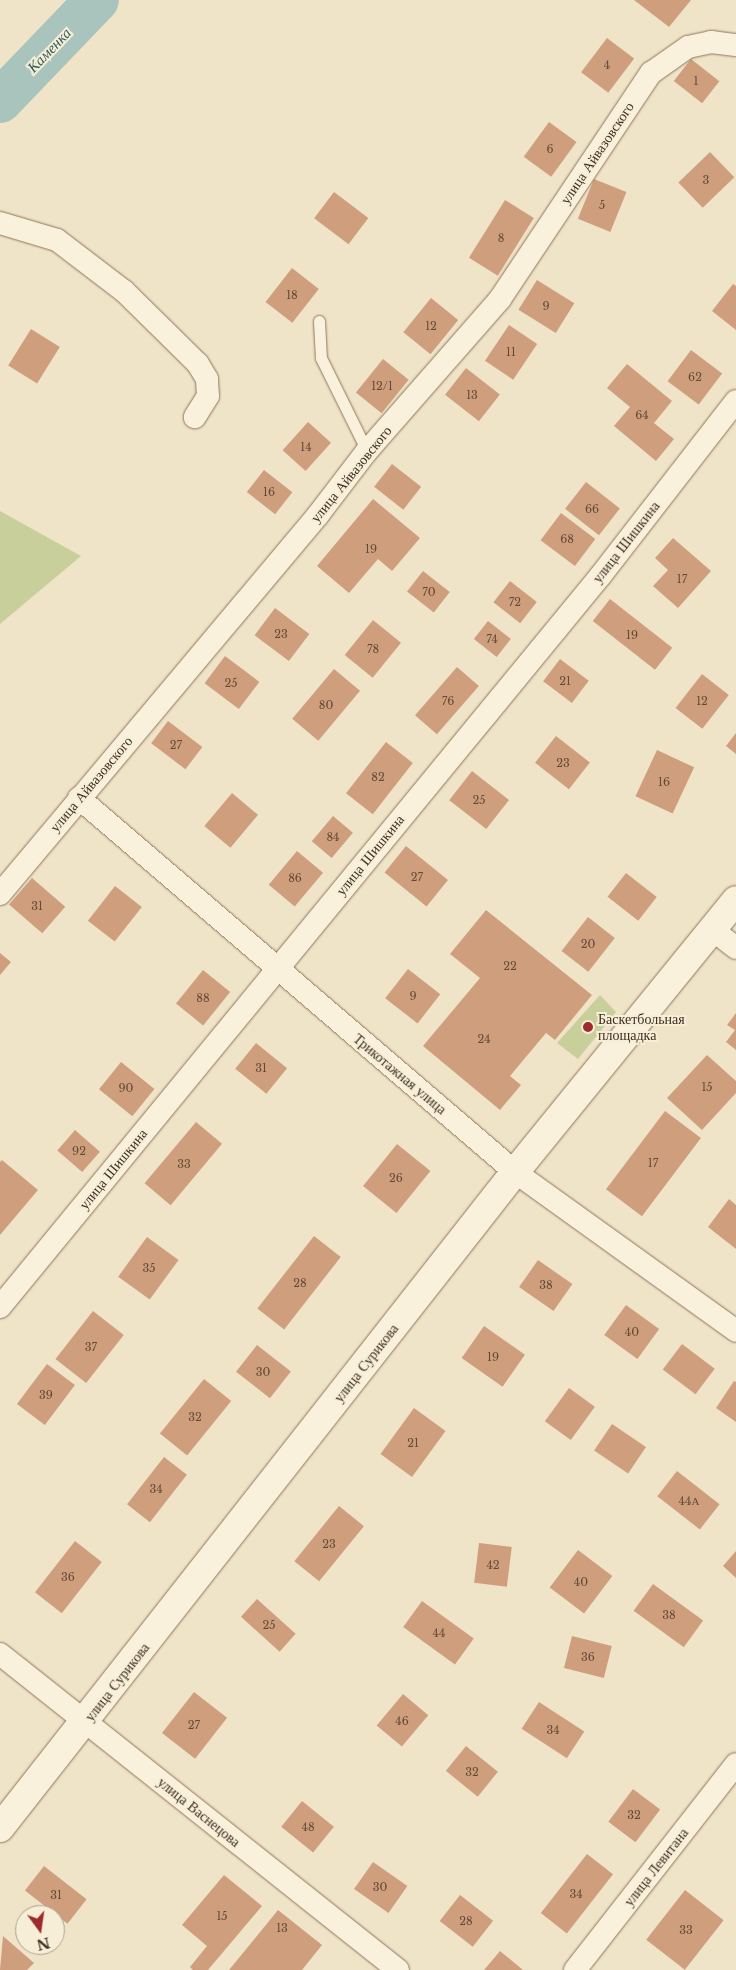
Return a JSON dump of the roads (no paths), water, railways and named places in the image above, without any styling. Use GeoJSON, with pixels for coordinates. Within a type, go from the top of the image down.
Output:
{"type":"FeatureCollection","features":[{"type":"Feature","properties":{"kind":"street","name":"улица Айвазовского"},"geometry":{"type":"LineString","coordinates":[[0,894],[318,515],[367,451],[500,299],[651,73],[688,47],[711,42],[736,45]]}},
{"type":"Feature","properties":{"kind":"street"},"geometry":{"type":"LineString","coordinates":[[0,224],[57,240],[124,291],[165,331],[208,379],[208,396],[195,417]]}},
{"type":"Feature","properties":{"kind":"street","name":"улица Шишкина"},"geometry":{"type":"LineString","coordinates":[[0,1307],[601,575],[736,401]]}},
{"type":"Feature","properties":{"kind":"street","name":"Трикотажная улица"},"geometry":{"type":"LineString","coordinates":[[80,798],[276,970],[515,1172],[736,1331]]}},
{"type":"Feature","properties":{"kind":"street","name":"улица Сурикова"},"geometry":{"type":"LineString","coordinates":[[0,1828],[86,1721],[515,1172],[736,900]]}},
{"type":"Feature","properties":{"kind":"street"},"geometry":{"type":"LineString","coordinates":[[713,930],[736,948]]}},
{"type":"Feature","properties":{"kind":"street","name":"улица Васнецова"},"geometry":{"type":"LineString","coordinates":[[0,1654],[398,1970]]}},
{"type":"Feature","properties":{"kind":"street","name":"улица Левитана"},"geometry":{"type":"LineString","coordinates":[[575,1970],[736,1764]]}},
{"type":"Feature","properties":{"kind":"lane"},"geometry":{"type":"LineString","coordinates":[[319,321],[321,358],[367,451]]}},
{"type":"Feature","properties":{"kind":"waterway","name":"Каменка"},"geometry":{"type":"LineString","coordinates":[[0,101],[97,0]]}},
{"type":"Feature","properties":{"kind":"place","name":"Баскетбольная площадка"},"geometry":{"type":"Point","coordinates":[588,1027]}}]}
